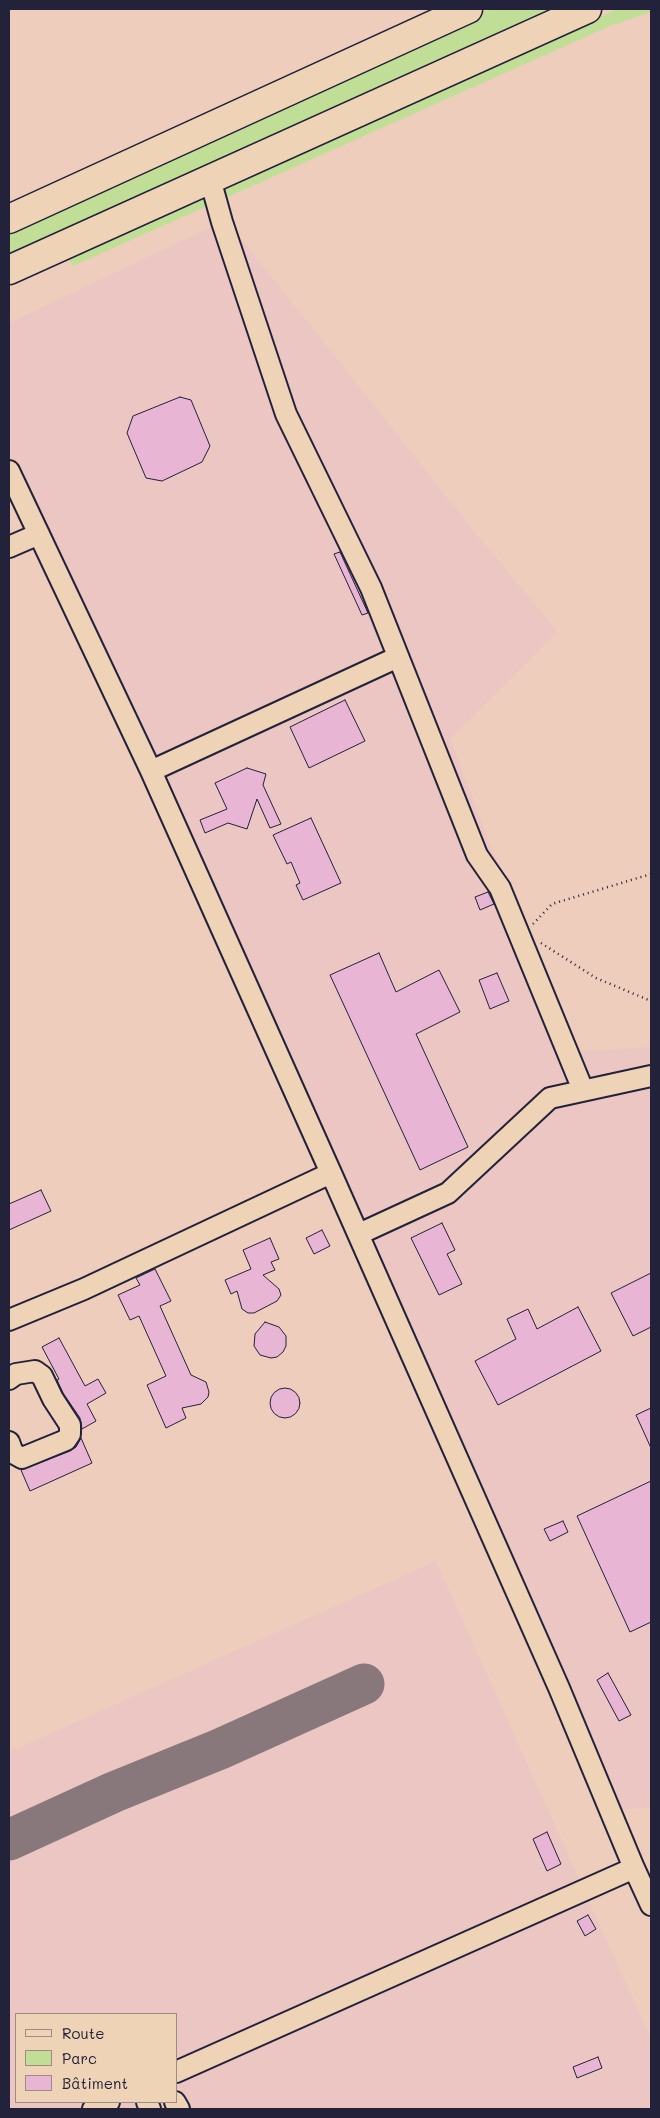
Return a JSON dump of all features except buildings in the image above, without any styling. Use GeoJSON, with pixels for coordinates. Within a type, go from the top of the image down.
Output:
{"type":"FeatureCollection","features":[{"type":"Feature","properties":{"kind":"highway"},"geometry":{"type":"LineString","coordinates":[[9,219],[468,9]]}},
{"type":"Feature","properties":{"kind":"highway"},"geometry":{"type":"LineString","coordinates":[[11,271],[587,9]]}},
{"type":"Feature","properties":{"kind":"street"},"geometry":{"type":"LineString","coordinates":[[210,180],[222,222],[286,414],[371,588],[477,855],[500,888],[583,1090]]}},
{"type":"Feature","properties":{"kind":"street"},"geometry":{"type":"LineString","coordinates":[[9,471],[151,771],[332,1173],[559,1688],[651,1905]]}},
{"type":"Feature","properties":{"kind":"street"},"geometry":{"type":"LineString","coordinates":[[9,547],[38,534]]}},
{"type":"Feature","properties":{"kind":"street"},"geometry":{"type":"LineString","coordinates":[[151,771],[398,657]]}},
{"type":"Feature","properties":{"kind":"street"},"geometry":{"type":"LineString","coordinates":[[359,1234],[448,1193],[550,1098],[651,1076]]}},
{"type":"Feature","properties":{"kind":"street"},"geometry":{"type":"LineString","coordinates":[[9,1320],[84,1289],[332,1173]]}},
{"type":"Feature","properties":{"kind":"street"},"geometry":{"type":"LineString","coordinates":[[9,1442],[14,1453],[22,1458],[66,1440],[70,1434],[70,1425],[53,1399],[42,1376],[35,1371],[11,1371]]}},
{"type":"Feature","properties":{"kind":"street"},"geometry":{"type":"LineString","coordinates":[[178,2071],[634,1868]]}},
{"type":"Feature","properties":{"kind":"street"},"geometry":{"type":"LineString","coordinates":[[93,2109],[107,2103]]}},
{"type":"Feature","properties":{"kind":"path"},"geometry":{"type":"LineString","coordinates":[[531,926],[552,904],[651,874]]}},
{"type":"Feature","properties":{"kind":"path"},"geometry":{"type":"LineString","coordinates":[[540,943],[596,978],[651,1001]]}},
{"type":"Feature","properties":{"kind":"shaded area"},"geometry":{"type":"Polygon","coordinates":[[[226,220],[474,531],[558,632],[450,739],[524,933],[576,1052],[651,1047],[651,1807],[610,1811],[9,474],[9,323],[226,220]]]}},
{"type":"Feature","properties":{"kind":"shaded area"},"geometry":{"type":"Polygon","coordinates":[[[436,1561],[651,2039],[651,2109],[9,2109],[9,1752],[436,1561]]]}},
{"type":"Feature","properties":{"kind":"green space"},"geometry":{"type":"Polygon","coordinates":[[[491,9],[563,9],[9,261],[9,229],[491,9]]]}},
{"type":"Feature","properties":{"kind":"green space"},"geometry":{"type":"Polygon","coordinates":[[[617,9],[651,9],[651,12],[610,26],[73,266],[67,256],[509,60],[617,9]]]}},
{"type":"Feature","properties":{"kind":"taxiway"},"geometry":{"type":"LineString","coordinates":[[9,1840],[114,1792],[220,1749],[364,1684]]}}]}
